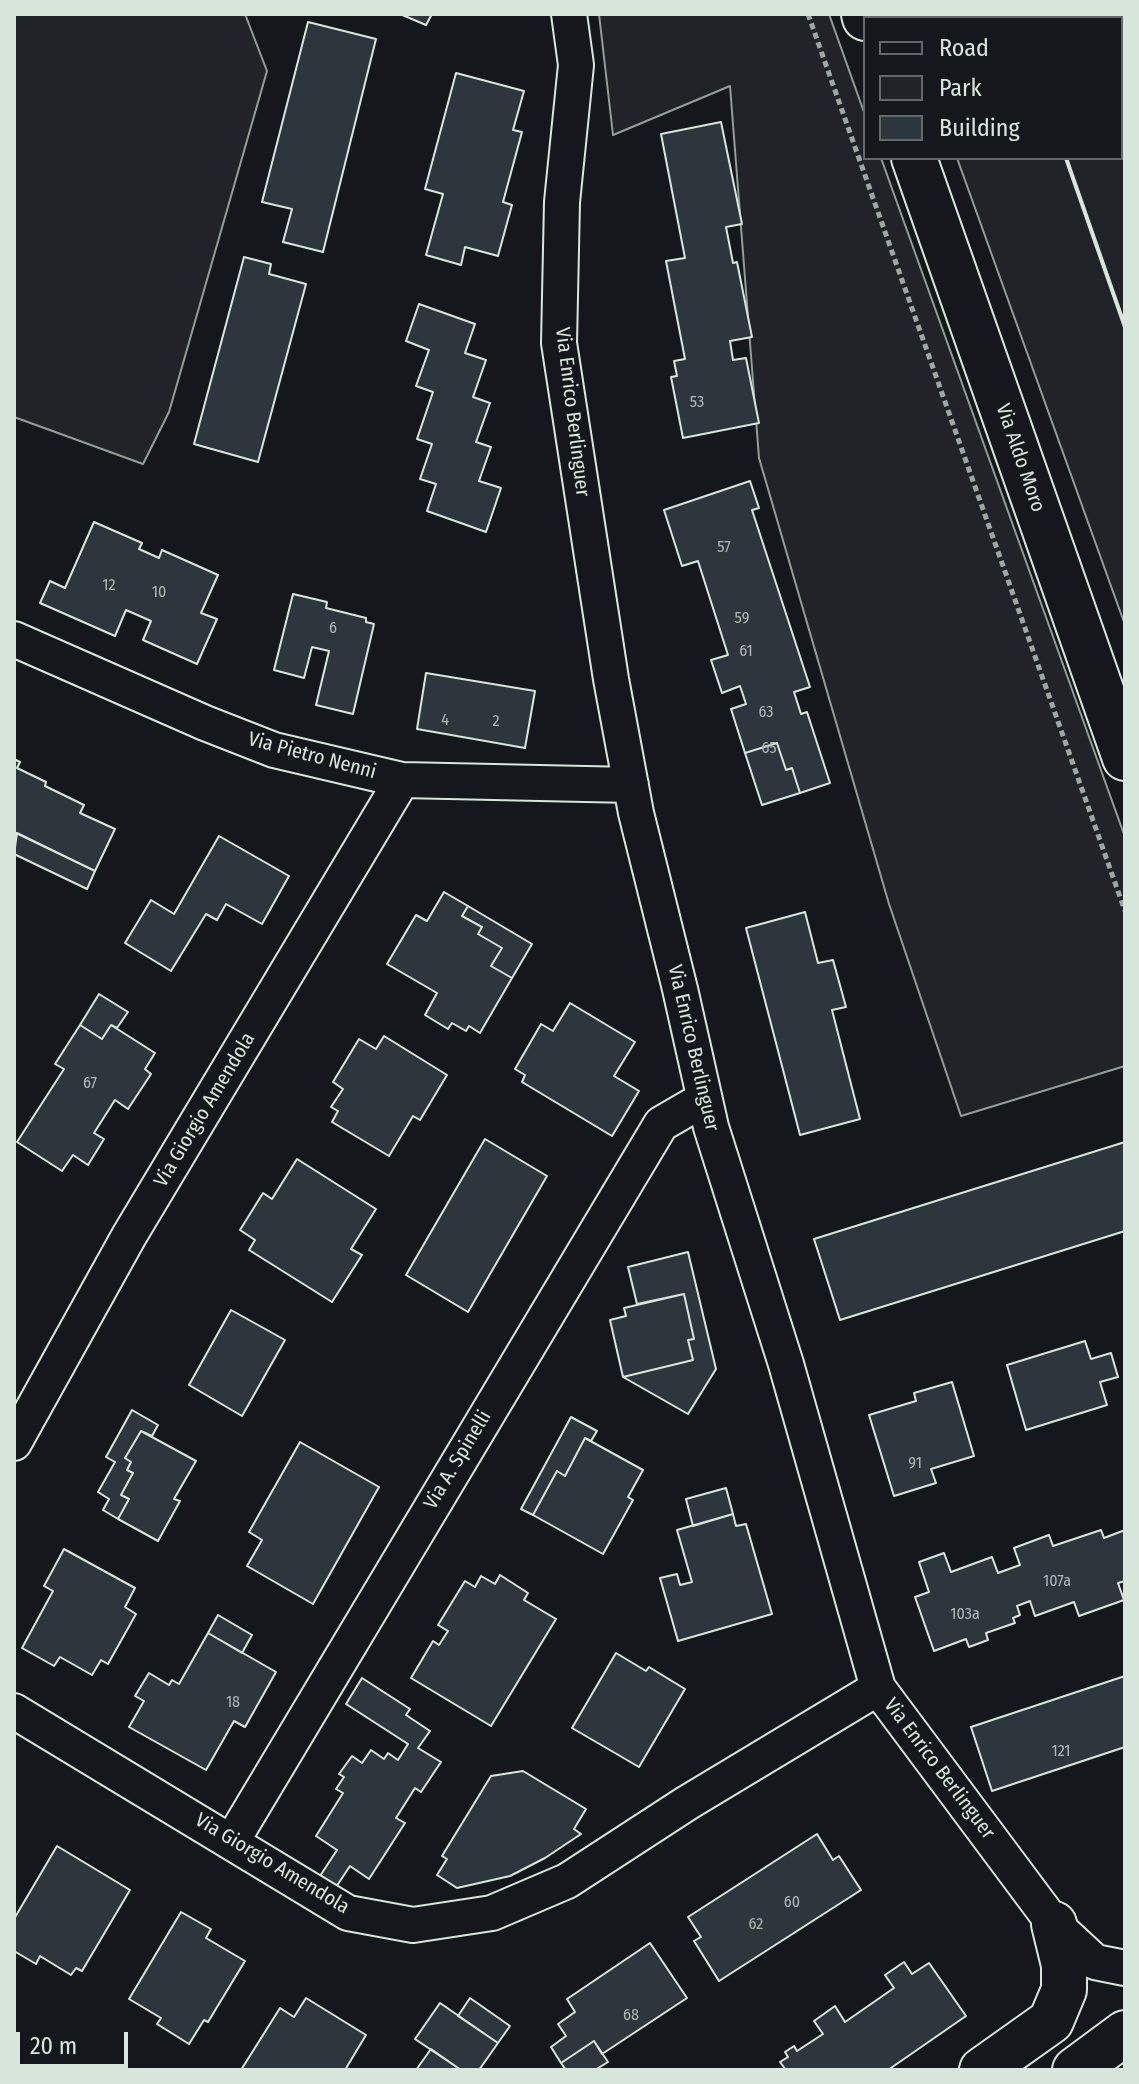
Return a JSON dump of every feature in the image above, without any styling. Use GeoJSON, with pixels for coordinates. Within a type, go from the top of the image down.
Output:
{"type":"FeatureCollection","features":[{"type":"Feature","properties":{"kind":"main road","name":"Via Aldo Moro"},"geometry":{"type":"LineString","coordinates":[[915,160],[1125,758]]}},
{"type":"Feature","properties":{"kind":"main road"},"geometry":{"type":"LineString","coordinates":[[982,2070],[1051,2021],[1064,1990],[1064,1965],[1054,1924]]}},
{"type":"Feature","properties":{"kind":"main road"},"geometry":{"type":"LineString","coordinates":[[1075,2070],[1125,2033]]}},
{"type":"Feature","properties":{"kind":"street","name":"Via Enrico Berlinguer"},"geometry":{"type":"LineString","coordinates":[[569,14],[576,65],[562,202],[559,343],[611,679],[631,785],[704,1099],[786,1364],[878,1688],[1054,1924],[1095,1962],[1125,1968]]}},
{"type":"Feature","properties":{"kind":"street","name":"Via Pietro Nenni"},"geometry":{"type":"LineString","coordinates":[[14,639],[274,750],[402,780],[631,785]]}},
{"type":"Feature","properties":{"kind":"street","name":"Via Giorgio Amendola"},"geometry":{"type":"LineString","coordinates":[[14,1443],[129,1236],[402,780]]}},
{"type":"Feature","properties":{"kind":"street","name":"Via A. Spinelli"},"geometry":{"type":"LineString","coordinates":[[232,1841],[661,1124],[704,1099]]}},
{"type":"Feature","properties":{"kind":"street","name":"Via Giorgio Amendola"},"geometry":{"type":"LineString","coordinates":[[14,1711],[348,1913],[413,1925],[492,1913],[567,1881],[687,1803],[878,1688]]}},
{"type":"Feature","properties":{"kind":"path"},"geometry":{"type":"LineString","coordinates":[[808,14],[1125,911]]}},
{"type":"Feature","properties":{"kind":"green space"},"geometry":{"type":"Polygon","coordinates":[[[14,14],[245,14],[267,71],[169,412],[143,464],[14,417],[14,14]]]}},
{"type":"Feature","properties":{"kind":"green space"},"geometry":{"type":"Polygon","coordinates":[[[599,14],[829,14],[863,109],[863,160],[882,160],[1125,837],[1125,1066],[961,1116],[889,904],[759,458],[730,86],[613,135],[599,14]]]}},
{"type":"Feature","properties":{"kind":"green space"},"geometry":{"type":"Polygon","coordinates":[[[1125,14],[1125,625],[958,160],[1123,160],[1123,16],[906,16],[1125,14]]]}},
{"type":"Feature","properties":{"kind":"building"},"geometry":{"type":"Polygon","coordinates":[[[400,14],[432,14],[426,25],[400,14]]]}},
{"type":"Feature","properties":{"kind":"building"},"geometry":{"type":"Polygon","coordinates":[[[308,22],[376,39],[323,252],[283,242],[292,209],[262,202],[308,22]]]}},
{"type":"Feature","properties":{"kind":"building"},"geometry":{"type":"Polygon","coordinates":[[[456,73],[524,91],[513,130],[522,132],[503,202],[512,205],[498,256],[465,247],[461,265],[426,255],[443,194],[425,189],[456,73]]]}},
{"type":"Feature","properties":{"kind":"building"},"geometry":{"type":"Polygon","coordinates":[[[721,122],[742,224],[726,227],[733,263],[737,262],[752,337],[730,341],[733,360],[746,358],[759,423],[683,438],[671,377],[677,376],[674,361],[685,359],[666,261],[685,258],[661,134],[721,122]]]}},
{"type":"Feature","properties":{"kind":"building"},"geometry":{"type":"Polygon","coordinates":[[[244,257],[271,264],[269,274],[306,284],[258,462],[194,444],[244,257]]]}},
{"type":"Feature","properties":{"kind":"building"},"geometry":{"type":"Polygon","coordinates":[[[419,304],[475,324],[465,353],[486,360],[473,397],[490,403],[476,442],[491,447],[479,481],[501,488],[486,532],[427,511],[436,484],[420,479],[432,444],[417,439],[433,392],[416,386],[429,350],[406,341],[419,304]]]}},
{"type":"Feature","properties":{"kind":"building"},"geometry":{"type":"Polygon","coordinates":[[[750,481],[759,508],[752,510],[810,687],[794,692],[801,714],[807,712],[830,783],[800,793],[792,768],[786,770],[777,743],[745,753],[731,709],[746,704],[740,686],[722,693],[711,660],[728,655],[698,561],[682,566],[664,510],[750,481]]]}},
{"type":"Feature","properties":{"kind":"building"},"geometry":{"type":"Polygon","coordinates":[[[94,522],[142,543],[139,549],[159,558],[162,550],[218,575],[201,613],[217,619],[197,664],[143,640],[151,621],[126,610],[115,636],[40,603],[50,581],[65,588],[94,522]]]}},
{"type":"Feature","properties":{"kind":"building"},"geometry":{"type":"Polygon","coordinates":[[[293,594],[327,602],[326,608],[366,618],[366,622],[374,624],[353,714],[316,705],[329,651],[312,647],[304,678],[274,670],[293,594]]]}},
{"type":"Feature","properties":{"kind":"building"},"geometry":{"type":"Polygon","coordinates":[[[426,673],[535,691],[525,748],[417,729],[426,673]]]}},
{"type":"Feature","properties":{"kind":"building"},"geometry":{"type":"Polygon","coordinates":[[[777,743],[786,770],[792,768],[800,793],[762,805],[745,753],[777,743]]]}},
{"type":"Feature","properties":{"kind":"building"},"geometry":{"type":"Polygon","coordinates":[[[14,759],[20,762],[17,768],[84,805],[80,813],[115,829],[95,871],[14,832],[14,759]]]}},
{"type":"Feature","properties":{"kind":"building"},"geometry":{"type":"Polygon","coordinates":[[[17,833],[95,871],[87,889],[14,854],[17,833]]]}},
{"type":"Feature","properties":{"kind":"building"},"geometry":{"type":"Polygon","coordinates":[[[219,836],[289,876],[262,924],[226,904],[217,920],[206,914],[171,971],[125,943],[151,900],[174,914],[219,836]]]}},
{"type":"Feature","properties":{"kind":"building"},"geometry":{"type":"Polygon","coordinates":[[[444,892],[468,906],[462,916],[482,927],[478,934],[502,948],[491,966],[512,978],[480,1033],[469,1026],[466,1031],[452,1023],[448,1029],[425,1015],[437,993],[387,964],[416,915],[427,921],[444,892]]]}},
{"type":"Feature","properties":{"kind":"building"},"geometry":{"type":"Polygon","coordinates":[[[468,906],[532,944],[512,978],[491,966],[502,948],[478,934],[482,927],[462,916],[468,906]]]}},
{"type":"Feature","properties":{"kind":"building"},"geometry":{"type":"Polygon","coordinates":[[[805,912],[818,963],[833,960],[846,1007],[832,1010],[860,1119],[800,1135],[746,928],[805,912]]]}},
{"type":"Feature","properties":{"kind":"building"},"geometry":{"type":"Polygon","coordinates":[[[99,994],[128,1012],[117,1028],[111,1025],[102,1039],[80,1025],[99,994]]]}},
{"type":"Feature","properties":{"kind":"building"},"geometry":{"type":"Polygon","coordinates":[[[570,1003],[635,1042],[614,1076],[639,1091],[612,1136],[522,1082],[525,1075],[515,1069],[541,1024],[553,1031],[570,1003]]]}},
{"type":"Feature","properties":{"kind":"building"},"geometry":{"type":"Polygon","coordinates":[[[80,1025],[102,1039],[111,1025],[155,1053],[145,1069],[151,1074],[128,1109],[115,1100],[94,1133],[104,1139],[88,1165],[73,1155],[62,1171],[17,1142],[64,1069],[55,1064],[80,1025]]]}},
{"type":"Feature","properties":{"kind":"building"},"geometry":{"type":"Polygon","coordinates":[[[384,1036],[447,1075],[420,1120],[413,1116],[389,1156],[332,1122],[338,1111],[331,1107],[343,1089],[333,1082],[359,1039],[376,1049],[384,1036]]]}},
{"type":"Feature","properties":{"kind":"building"},"geometry":{"type":"Polygon","coordinates":[[[485,1139],[547,1176],[468,1312],[406,1275],[485,1139]]]}},
{"type":"Feature","properties":{"kind":"building"},"geometry":{"type":"Polygon","coordinates":[[[1125,1142],[1125,1231],[840,1320],[814,1239],[1125,1142]]]}},
{"type":"Feature","properties":{"kind":"building"},"geometry":{"type":"Polygon","coordinates":[[[297,1159],[376,1209],[351,1249],[362,1255],[332,1302],[249,1250],[255,1240],[240,1230],[263,1193],[272,1199],[297,1159]]]}},
{"type":"Feature","properties":{"kind":"building"},"geometry":{"type":"Polygon","coordinates":[[[688,1252],[716,1369],[688,1414],[623,1377],[693,1360],[688,1340],[694,1339],[684,1294],[637,1304],[628,1267],[688,1252]]]}},
{"type":"Feature","properties":{"kind":"building"},"geometry":{"type":"Polygon","coordinates":[[[684,1294],[694,1339],[688,1340],[693,1360],[623,1377],[610,1320],[626,1316],[624,1308],[684,1294]]]}},
{"type":"Feature","properties":{"kind":"building"},"geometry":{"type":"Polygon","coordinates":[[[231,1310],[285,1340],[242,1416],[189,1385],[231,1310]]]}},
{"type":"Feature","properties":{"kind":"building"},"geometry":{"type":"Polygon","coordinates":[[[1085,1341],[1091,1359],[1111,1353],[1118,1377],[1100,1382],[1107,1405],[1026,1430],[1007,1365],[1085,1341]]]}},
{"type":"Feature","properties":{"kind":"building"},"geometry":{"type":"Polygon","coordinates":[[[952,1382],[974,1456],[931,1469],[936,1483],[894,1496],[869,1415],[916,1401],[914,1393],[952,1382]]]}},
{"type":"Feature","properties":{"kind":"building"},"geometry":{"type":"Polygon","coordinates":[[[132,1410],[158,1425],[152,1436],[141,1431],[125,1458],[131,1462],[127,1470],[133,1473],[121,1495],[129,1499],[118,1519],[103,1510],[109,1499],[98,1492],[115,1462],[106,1457],[132,1410]]]}},
{"type":"Feature","properties":{"kind":"building"},"geometry":{"type":"Polygon","coordinates":[[[571,1417],[597,1431],[591,1441],[585,1438],[565,1476],[557,1471],[533,1515],[521,1509],[571,1417]]]}},
{"type":"Feature","properties":{"kind":"building"},"geometry":{"type":"Polygon","coordinates":[[[141,1431],[196,1461],[174,1499],[180,1501],[158,1541],[118,1519],[129,1499],[121,1495],[133,1473],[127,1470],[131,1462],[125,1458],[141,1431]]]}},
{"type":"Feature","properties":{"kind":"building"},"geometry":{"type":"Polygon","coordinates":[[[585,1438],[643,1470],[628,1497],[633,1500],[603,1554],[533,1515],[557,1471],[565,1476],[585,1438]]]}},
{"type":"Feature","properties":{"kind":"building"},"geometry":{"type":"Polygon","coordinates":[[[300,1442],[379,1487],[313,1604],[247,1566],[262,1540],[249,1532],[300,1442]]]}},
{"type":"Feature","properties":{"kind":"building"},"geometry":{"type":"Polygon","coordinates":[[[726,1488],[733,1514],[693,1526],[686,1499],[726,1488]]]}},
{"type":"Feature","properties":{"kind":"building"},"geometry":{"type":"Polygon","coordinates":[[[733,1514],[736,1526],[746,1524],[772,1614],[678,1641],[660,1578],[677,1574],[680,1585],[692,1582],[677,1530],[733,1514]]]}},
{"type":"Feature","properties":{"kind":"building"},"geometry":{"type":"Polygon","coordinates":[[[1101,1530],[1104,1538],[1125,1530],[1125,1581],[1118,1583],[1124,1600],[1079,1616],[1074,1602],[1035,1616],[1030,1601],[1017,1606],[1020,1615],[1013,1618],[1015,1623],[986,1633],[988,1640],[969,1647],[966,1639],[934,1651],[915,1597],[929,1592],[919,1562],[944,1553],[951,1572],[992,1557],[998,1573],[1020,1565],[1014,1548],[1049,1535],[1053,1546],[1101,1530]]]}},
{"type":"Feature","properties":{"kind":"building"},"geometry":{"type":"Polygon","coordinates":[[[64,1549],[135,1588],[125,1607],[136,1614],[108,1664],[101,1660],[92,1675],[60,1657],[54,1666],[22,1648],[53,1591],[44,1586],[64,1549]]]}},
{"type":"Feature","properties":{"kind":"building"},"geometry":{"type":"Polygon","coordinates":[[[500,1575],[528,1593],[524,1600],[556,1619],[491,1726],[411,1678],[433,1641],[439,1645],[448,1631],[438,1625],[465,1581],[475,1587],[481,1576],[495,1584],[500,1575]]]}},
{"type":"Feature","properties":{"kind":"building"},"geometry":{"type":"Polygon","coordinates":[[[218,1615],[252,1635],[242,1653],[208,1633],[218,1615]]]}},
{"type":"Feature","properties":{"kind":"building"},"geometry":{"type":"Polygon","coordinates":[[[208,1633],[276,1672],[245,1727],[234,1721],[206,1770],[129,1727],[144,1701],[135,1696],[149,1673],[169,1685],[172,1680],[179,1684],[208,1633]]]}},
{"type":"Feature","properties":{"kind":"building"},"geometry":{"type":"Polygon","coordinates":[[[616,1653],[646,1671],[649,1667],[685,1689],[639,1767],[572,1728],[616,1653]]]}},
{"type":"Feature","properties":{"kind":"building"},"geometry":{"type":"Polygon","coordinates":[[[1125,1676],[1125,1747],[992,1791],[971,1727],[1125,1676]]]}},
{"type":"Feature","properties":{"kind":"building"},"geometry":{"type":"Polygon","coordinates":[[[362,1678],[410,1709],[406,1715],[430,1731],[418,1748],[441,1762],[421,1792],[415,1788],[396,1818],[405,1823],[369,1879],[350,1866],[336,1887],[320,1876],[337,1850],[316,1836],[343,1793],[336,1789],[344,1777],[339,1774],[352,1756],[362,1763],[371,1750],[384,1759],[388,1753],[398,1760],[408,1744],[346,1704],[362,1678]]]}},
{"type":"Feature","properties":{"kind":"building"},"geometry":{"type":"Polygon","coordinates":[[[523,1771],[586,1809],[574,1829],[581,1834],[510,1876],[457,1888],[437,1875],[447,1859],[442,1856],[491,1776],[523,1771]]]}},
{"type":"Feature","properties":{"kind":"building"},"geometry":{"type":"Polygon","coordinates":[[[817,1834],[833,1860],[839,1856],[861,1890],[719,1981],[694,1941],[701,1937],[688,1917],[817,1834]]]}},
{"type":"Feature","properties":{"kind":"building"},"geometry":{"type":"Polygon","coordinates":[[[57,1846],[130,1890],[82,1971],[76,1968],[71,1975],[40,1956],[36,1964],[14,1951],[14,1919],[57,1846]]]}},
{"type":"Feature","properties":{"kind":"building"},"geometry":{"type":"Polygon","coordinates":[[[181,1912],[211,1929],[206,1938],[245,1961],[208,2022],[204,2020],[189,2044],[157,2024],[161,2018],[129,1999],[181,1912]]]}},
{"type":"Feature","properties":{"kind":"building"},"geometry":{"type":"Polygon","coordinates":[[[650,1943],[687,1998],[602,2054],[594,2041],[561,2063],[551,2047],[566,2036],[558,2024],[575,2012],[567,1999],[650,1943]]]}},
{"type":"Feature","properties":{"kind":"building"},"geometry":{"type":"Polygon","coordinates":[[[904,1962],[912,1974],[929,1963],[966,2016],[888,2070],[786,2070],[780,2062],[788,2057],[785,2052],[794,2046],[797,2051],[823,2034],[814,2021],[835,2006],[845,2022],[894,1988],[885,1975],[904,1962]]]}},
{"type":"Feature","properties":{"kind":"building"},"geometry":{"type":"Polygon","coordinates":[[[306,1998],[366,2035],[345,2070],[241,2070],[280,2008],[294,2017],[306,1998]]]}},
{"type":"Feature","properties":{"kind":"building"},"geometry":{"type":"Polygon","coordinates":[[[470,1998],[510,2026],[498,2043],[458,2016],[470,1998]]]}},
{"type":"Feature","properties":{"kind":"building"},"geometry":{"type":"Polygon","coordinates":[[[440,2003],[498,2043],[479,2070],[461,2070],[415,2039],[440,2003]]]}},
{"type":"Feature","properties":{"kind":"building"},"geometry":{"type":"Polygon","coordinates":[[[594,2041],[608,2062],[595,2070],[566,2070],[561,2063],[594,2041]]]}},
{"type":"Feature","properties":{"kind":"building"},"geometry":{"type":"Polygon","coordinates":[[[431,2049],[461,2070],[416,2070],[431,2049]]]}},
{"type":"Feature","properties":{"kind":"wall"},"geometry":{"type":"LineString","coordinates":[[1067,160],[1125,327]]}}]}
